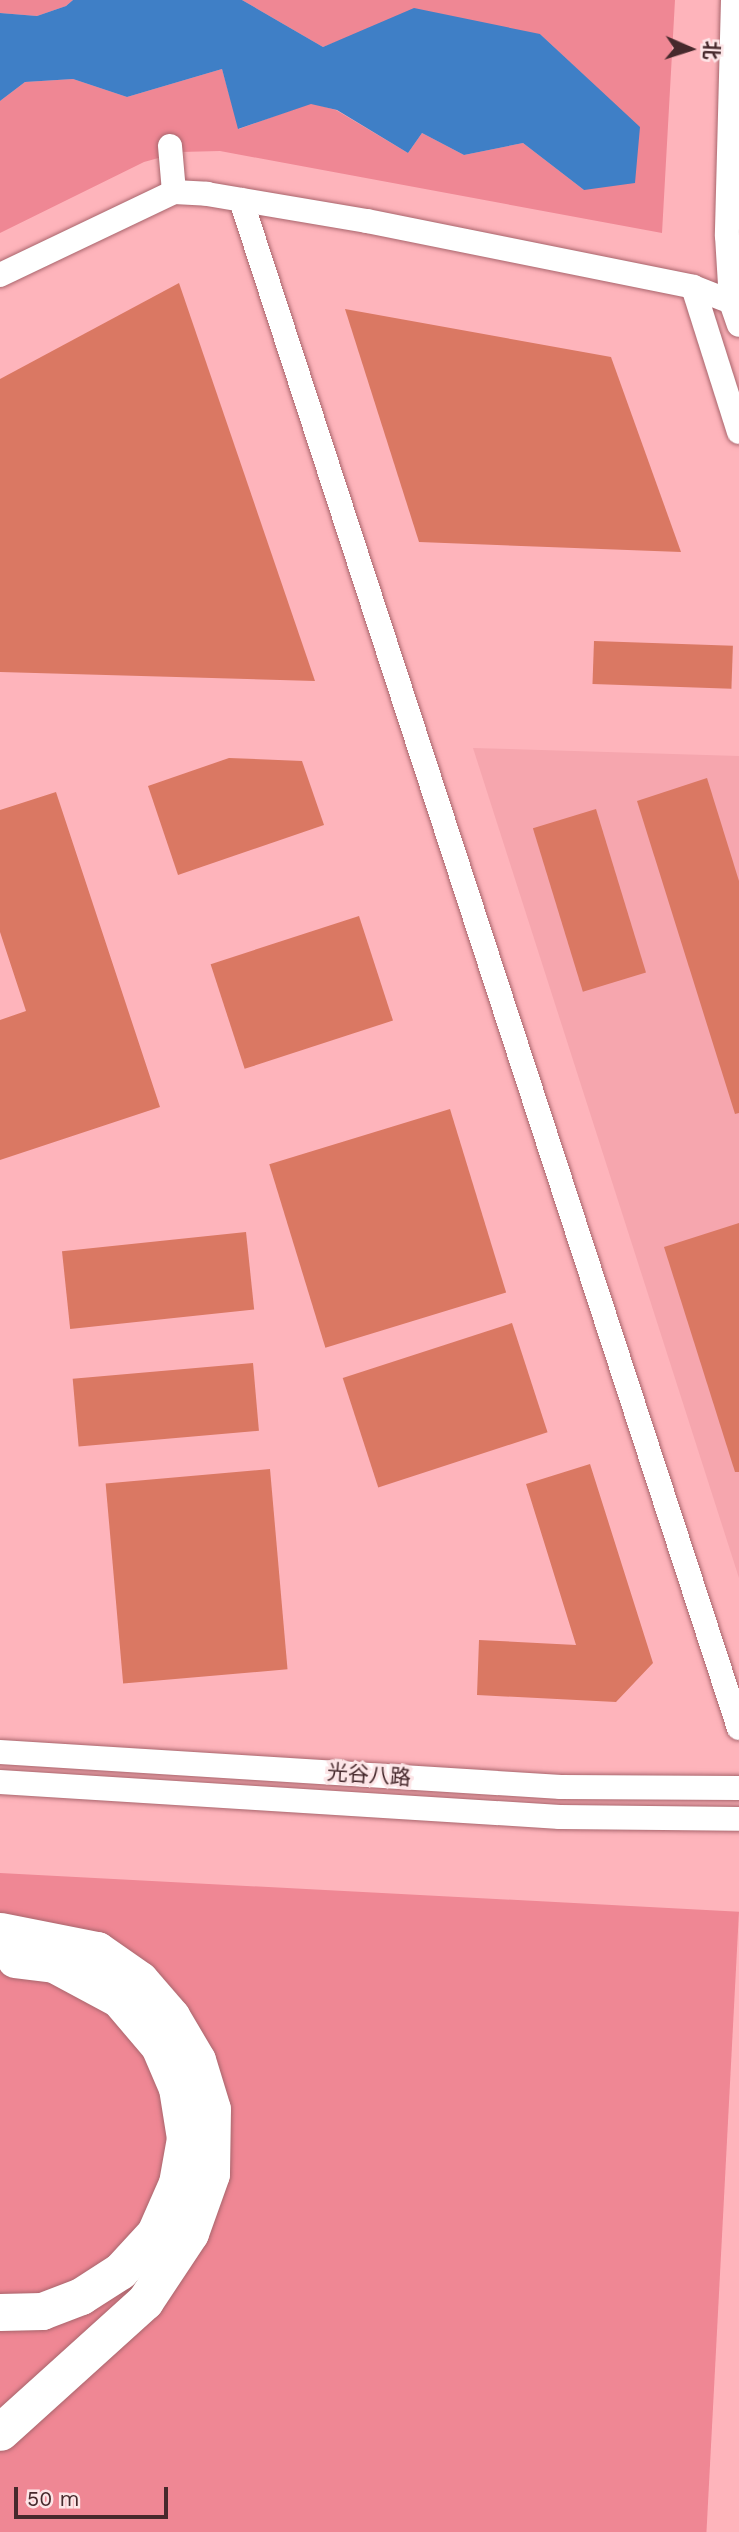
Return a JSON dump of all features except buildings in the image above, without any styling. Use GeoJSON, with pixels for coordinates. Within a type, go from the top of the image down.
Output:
{"type":"FeatureCollection","features":[{"type":"Feature","properties":{"kind":"highway"},"geometry":{"type":"LineString","coordinates":[[0,1931],[97,1950],[140,1980],[171,2016],[197,2060],[212,2109],[211,2174],[190,2233],[145,2301],[0,2432]]}},
{"type":"Feature","properties":{"kind":"highway"},"geometry":{"type":"LineString","coordinates":[[0,1957],[54,1964],[118,1999],[159,2046],[177,2088],[186,2138],[177,2183],[155,2233],[120,2271],[81,2296],[42,2311],[0,2312]]}},
{"type":"Feature","properties":{"kind":"street"},"geometry":{"type":"LineString","coordinates":[[733,0],[727,236],[739,326]]}},
{"type":"Feature","properties":{"kind":"street"},"geometry":{"type":"LineString","coordinates":[[170,146],[174,192]]}},
{"type":"Feature","properties":{"kind":"street"},"geometry":{"type":"LineString","coordinates":[[0,275],[174,192],[367,221],[693,288],[735,303]]}},
{"type":"Feature","properties":{"kind":"street"},"geometry":{"type":"LineString","coordinates":[[241,200],[739,1728]]}},
{"type":"Feature","properties":{"kind":"street"},"geometry":{"type":"LineString","coordinates":[[693,288],[739,432]]}},
{"type":"Feature","properties":{"kind":"street","name":"光谷八路"},"geometry":{"type":"LineString","coordinates":[[0,1752],[561,1787],[739,1788]]}},
{"type":"Feature","properties":{"kind":"street","name":"光谷八路"},"geometry":{"type":"LineString","coordinates":[[0,1782],[560,1817],[739,1819]]}},
{"type":"Feature","properties":{"kind":"shaded area"},"geometry":{"type":"Polygon","coordinates":[[[0,0],[73,0],[66,6],[37,16],[0,13],[0,0]]]}},
{"type":"Feature","properties":{"kind":"shaded area"},"geometry":{"type":"Polygon","coordinates":[[[242,0],[675,0],[662,233],[220,151],[180,152],[144,162],[0,233],[0,101],[25,82],[73,79],[127,97],[222,69],[239,129],[311,103],[336,110],[408,153],[422,133],[464,155],[523,143],[584,190],[589,80],[540,34],[364,31],[323,47],[242,0]]]}},
{"type":"Feature","properties":{"kind":"shaded area"},"geometry":{"type":"Polygon","coordinates":[[[473,748],[739,756],[739,1578],[473,748]]]}},
{"type":"Feature","properties":{"kind":"shaded area"},"geometry":{"type":"Polygon","coordinates":[[[0,1873],[739,1912],[706,2532],[0,2532],[0,1873]]]}},
{"type":"Feature","properties":{"kind":"water"},"geometry":{"type":"Polygon","coordinates":[[[73,0],[242,0],[323,47],[414,8],[540,34],[640,127],[635,183],[584,190],[523,143],[464,155],[422,133],[408,153],[337,110],[311,104],[238,129],[222,69],[127,97],[73,79],[25,82],[0,101],[0,13],[37,16],[66,6],[73,0]]]}}]}
